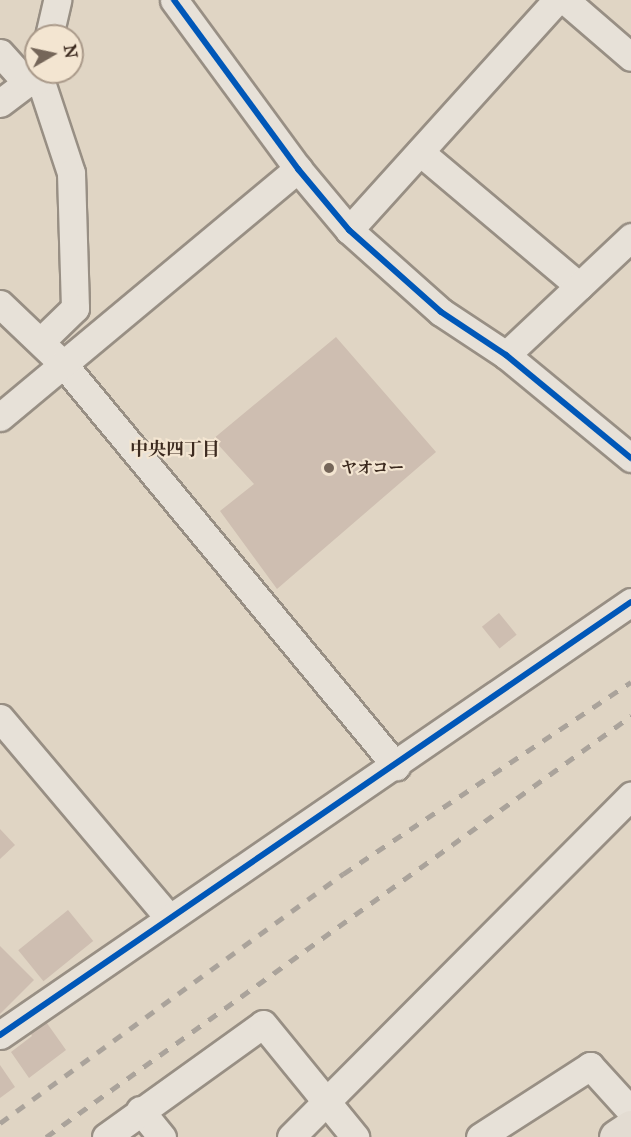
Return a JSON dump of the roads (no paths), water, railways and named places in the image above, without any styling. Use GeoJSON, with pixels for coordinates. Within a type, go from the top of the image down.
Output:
{"type":"FeatureCollection","features":[{"type":"Feature","properties":{"kind":"main road"},"geometry":{"type":"LineString","coordinates":[[616,1137],[631,1127]]}},
{"type":"Feature","properties":{"kind":"street"},"geometry":{"type":"LineString","coordinates":[[52,24],[57,0]]}},
{"type":"Feature","properties":{"kind":"street"},"geometry":{"type":"LineString","coordinates":[[174,0],[298,169],[349,230],[441,312],[506,355],[631,458]]}},
{"type":"Feature","properties":{"kind":"street"},"geometry":{"type":"LineString","coordinates":[[349,230],[557,0]]}},
{"type":"Feature","properties":{"kind":"street"},"geometry":{"type":"LineString","coordinates":[[565,0],[631,57]]}},
{"type":"Feature","properties":{"kind":"street"},"geometry":{"type":"LineString","coordinates":[[0,53],[24,70]]}},
{"type":"Feature","properties":{"kind":"street"},"geometry":{"type":"LineString","coordinates":[[0,103],[27,84]]}},
{"type":"Feature","properties":{"kind":"street"},"geometry":{"type":"LineString","coordinates":[[38,84],[71,173],[75,308],[42,341]]}},
{"type":"Feature","properties":{"kind":"street"},"geometry":{"type":"LineString","coordinates":[[420,153],[579,286]]}},
{"type":"Feature","properties":{"kind":"street"},"geometry":{"type":"LineString","coordinates":[[0,417],[298,169]]}},
{"type":"Feature","properties":{"kind":"street"},"geometry":{"type":"LineString","coordinates":[[506,355],[631,237]]}},
{"type":"Feature","properties":{"kind":"street"},"geometry":{"type":"LineString","coordinates":[[0,304],[42,341],[64,365],[396,766]]}},
{"type":"Feature","properties":{"kind":"street"},"geometry":{"type":"LineString","coordinates":[[0,1035],[168,917],[396,766],[631,602]]}},
{"type":"Feature","properties":{"kind":"street"},"geometry":{"type":"LineString","coordinates":[[0,718],[168,917]]}},
{"type":"Feature","properties":{"kind":"street"},"geometry":{"type":"LineString","coordinates":[[291,1137],[329,1103],[631,796]]}},
{"type":"Feature","properties":{"kind":"street"},"geometry":{"type":"LineString","coordinates":[[106,1137],[140,1110],[263,1024],[355,1137]]}},
{"type":"Feature","properties":{"kind":"street"},"geometry":{"type":"LineString","coordinates":[[480,1137],[590,1066],[631,1111]]}},
{"type":"Feature","properties":{"kind":"street"},"geometry":{"type":"LineString","coordinates":[[140,1110],[162,1137]]}},
{"type":"Feature","properties":{"kind":"railway"},"geometry":{"type":"LineString","coordinates":[[0,1123],[343,874],[631,682]]}},
{"type":"Feature","properties":{"kind":"railway"},"geometry":{"type":"LineString","coordinates":[[46,1137],[631,716]]}},
{"type":"Feature","properties":{"kind":"place","name":"ヤオコー"},"geometry":{"type":"Point","coordinates":[329,468]}},
{"type":"Feature","properties":{"kind":"district","name":"中央四丁目"},"geometry":{"type":"Point","coordinates":[175,449]}}]}
